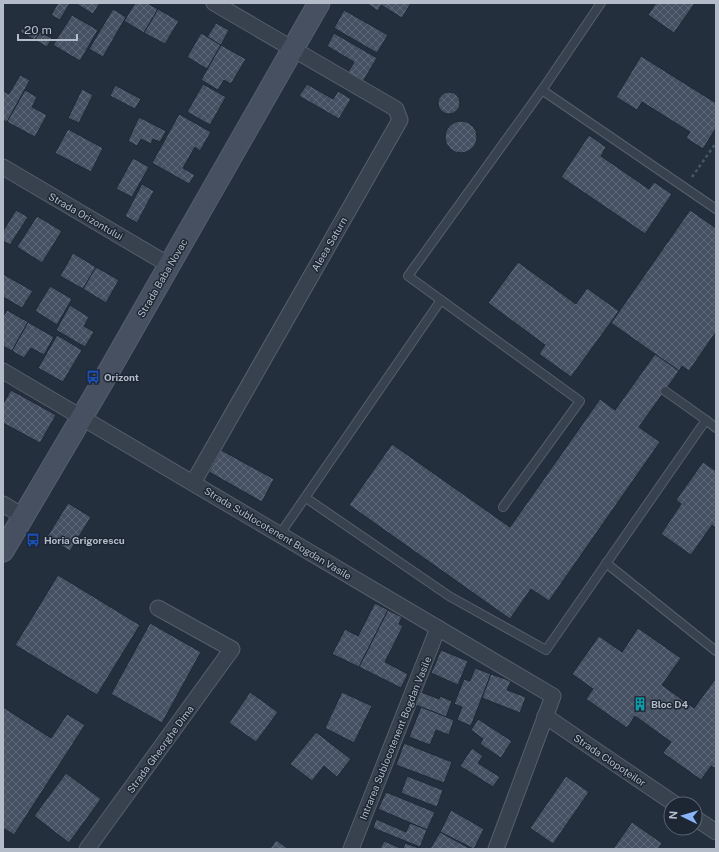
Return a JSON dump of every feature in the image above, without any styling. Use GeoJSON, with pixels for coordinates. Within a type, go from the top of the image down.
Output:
{"type":"FeatureCollection","features":[{"type":"Feature","properties":{"kind":"main road","name":"Strada Baba Novac"},"geometry":{"type":"LineString","coordinates":[[3,551],[82,417],[319,3]]}},
{"type":"Feature","properties":{"kind":"street","name":"Aleea Saturn"},"geometry":{"type":"LineString","coordinates":[[194,483],[400,120],[396,109],[214,3]]}},
{"type":"Feature","properties":{"kind":"street","name":"Strada Orizontului"},"geometry":{"type":"LineString","coordinates":[[3,168],[169,265]]}},
{"type":"Feature","properties":{"kind":"street","name":"Strada Sublocotenent Bogdan Vasile"},"geometry":{"type":"LineString","coordinates":[[3,371],[553,696],[545,716]]}},
{"type":"Feature","properties":{"kind":"street"},"geometry":{"type":"LineString","coordinates":[[3,504],[24,517]]}},
{"type":"Feature","properties":{"kind":"street","name":"Strada Gheorghe Dima"},"geometry":{"type":"LineString","coordinates":[[88,849],[232,649],[158,608]]}},
{"type":"Feature","properties":{"kind":"street","name":"Intrarea Sublocotenent Bogdan Vasile"},"geometry":{"type":"LineString","coordinates":[[351,849],[438,628]]}},
{"type":"Feature","properties":{"kind":"street"},"geometry":{"type":"LineString","coordinates":[[496,849],[545,716]]}},
{"type":"Feature","properties":{"kind":"street","name":"Strada Clopoțeilor"},"geometry":{"type":"LineString","coordinates":[[545,716],[663,796]]}},
{"type":"Feature","properties":{"kind":"street"},"geometry":{"type":"LineString","coordinates":[[703,823],[716,832]]}},
{"type":"Feature","properties":{"kind":"lane"},"geometry":{"type":"LineString","coordinates":[[503,508],[580,401],[408,276],[542,90],[601,3]]}},
{"type":"Feature","properties":{"kind":"lane"},"geometry":{"type":"LineString","coordinates":[[542,90],[716,209]]}},
{"type":"Feature","properties":{"kind":"lane"},"geometry":{"type":"LineString","coordinates":[[280,534],[441,300]]}},
{"type":"Feature","properties":{"kind":"lane"},"geometry":{"type":"LineString","coordinates":[[665,391],[716,428]]}},
{"type":"Feature","properties":{"kind":"lane"},"geometry":{"type":"LineString","coordinates":[[306,498],[449,596],[546,650],[706,420]]}},
{"type":"Feature","properties":{"kind":"lane"},"geometry":{"type":"LineString","coordinates":[[606,564],[716,651]]}},
{"type":"Feature","properties":{"kind":"path"},"geometry":{"type":"LineString","coordinates":[[684,188],[716,143]]}},
{"type":"Feature","properties":{"kind":"building"},"geometry":{"type":"Polygon","coordinates":[[[58,3],[70,3],[60,20],[51,15],[58,3]]]}},
{"type":"Feature","properties":{"kind":"building"},"geometry":{"type":"Polygon","coordinates":[[[75,3],[100,3],[93,14],[75,3]]]}},
{"type":"Feature","properties":{"kind":"building"},"geometry":{"type":"Polygon","coordinates":[[[135,3],[147,3],[158,9],[144,33],[124,21],[135,3]]]}},
{"type":"Feature","properties":{"kind":"building"},"geometry":{"type":"Polygon","coordinates":[[[366,3],[411,3],[402,18],[381,5],[378,11],[366,3]]]}},
{"type":"Feature","properties":{"kind":"building"},"geometry":{"type":"Polygon","coordinates":[[[656,3],[695,3],[674,33],[648,15],[656,3]]]}},
{"type":"Feature","properties":{"kind":"building"},"geometry":{"type":"Polygon","coordinates":[[[113,9],[126,17],[103,57],[89,49],[113,9]]]}},
{"type":"Feature","properties":{"kind":"building"},"geometry":{"type":"Polygon","coordinates":[[[158,9],[179,21],[165,44],[144,33],[158,9]]]}},
{"type":"Feature","properties":{"kind":"building"},"geometry":{"type":"Polygon","coordinates":[[[344,10],[388,35],[377,53],[334,28],[344,10]]]}},
{"type":"Feature","properties":{"kind":"building"},"geometry":{"type":"Polygon","coordinates":[[[72,15],[98,30],[80,61],[53,45],[72,15]]]}},
{"type":"Feature","properties":{"kind":"building"},"geometry":{"type":"Polygon","coordinates":[[[216,23],[229,30],[221,45],[207,37],[216,23]]]}},
{"type":"Feature","properties":{"kind":"building"},"geometry":{"type":"Polygon","coordinates":[[[24,26],[39,34],[35,40],[20,32],[24,26]]]}},
{"type":"Feature","properties":{"kind":"building"},"geometry":{"type":"Polygon","coordinates":[[[40,32],[52,38],[47,47],[35,40],[40,32]]]}},
{"type":"Feature","properties":{"kind":"building"},"geometry":{"type":"Polygon","coordinates":[[[201,33],[221,45],[207,69],[187,57],[201,33]]]}},
{"type":"Feature","properties":{"kind":"building"},"geometry":{"type":"Polygon","coordinates":[[[334,33],[377,58],[362,83],[347,74],[354,62],[327,46],[334,33]]]}},
{"type":"Feature","properties":{"kind":"building"},"geometry":{"type":"Polygon","coordinates":[[[221,45],[246,59],[231,84],[224,80],[218,90],[201,80],[221,45]]]}},
{"type":"Feature","properties":{"kind":"building"},"geometry":{"type":"Polygon","coordinates":[[[641,56],[716,103],[716,128],[703,149],[686,138],[690,132],[642,102],[637,110],[616,97],[641,56]]]}},
{"type":"Feature","properties":{"kind":"building"},"geometry":{"type":"Polygon","coordinates":[[[20,75],[30,80],[7,122],[3,120],[3,91],[9,94],[20,75]]]}},
{"type":"Feature","properties":{"kind":"building"},"geometry":{"type":"Polygon","coordinates":[[[203,84],[226,97],[210,125],[187,112],[203,84]]]}},
{"type":"Feature","properties":{"kind":"building"},"geometry":{"type":"Polygon","coordinates":[[[307,84],[333,99],[338,91],[351,99],[339,119],[299,96],[307,84]]]}},
{"type":"Feature","properties":{"kind":"building"},"geometry":{"type":"Polygon","coordinates":[[[115,85],[141,99],[135,109],[110,96],[115,85]]]}},
{"type":"Feature","properties":{"kind":"building"},"geometry":{"type":"Polygon","coordinates":[[[82,89],[93,95],[79,123],[68,118],[82,89]]]}},
{"type":"Feature","properties":{"kind":"building"},"geometry":{"type":"Polygon","coordinates":[[[25,90],[37,97],[32,107],[47,115],[35,137],[7,122],[25,90]]]}},
{"type":"Feature","properties":{"kind":"building"},"geometry":{"type":"Polygon","coordinates":[[[449,92],[457,95],[460,103],[457,111],[449,114],[441,111],[438,103],[441,95],[449,92]]]}},
{"type":"Feature","properties":{"kind":"building"},"geometry":{"type":"Polygon","coordinates":[[[179,114],[211,132],[200,151],[195,147],[183,168],[195,175],[189,184],[152,163],[179,114]]]}},
{"type":"Feature","properties":{"kind":"building"},"geometry":{"type":"Polygon","coordinates":[[[139,117],[166,131],[160,142],[153,139],[151,144],[141,139],[137,146],[128,141],[139,117]]]}},
{"type":"Feature","properties":{"kind":"building"},"geometry":{"type":"Polygon","coordinates":[[[458,121],[464,121],[474,128],[477,137],[476,143],[470,150],[464,153],[458,153],[448,146],[445,140],[445,134],[452,124],[458,121]]]}},
{"type":"Feature","properties":{"kind":"building"},"geometry":{"type":"Polygon","coordinates":[[[68,129],[103,148],[91,172],[55,153],[68,129]]]}},
{"type":"Feature","properties":{"kind":"building"},"geometry":{"type":"Polygon","coordinates":[[[589,135],[606,147],[601,156],[649,189],[654,182],[672,194],[645,234],[561,177],[589,135]]]}},
{"type":"Feature","properties":{"kind":"building"},"geometry":{"type":"Polygon","coordinates":[[[133,158],[149,167],[132,197],[116,189],[133,158]]]}},
{"type":"Feature","properties":{"kind":"building"},"geometry":{"type":"Polygon","coordinates":[[[142,184],[154,191],[137,223],[125,216],[142,184]]]}},
{"type":"Feature","properties":{"kind":"building"},"geometry":{"type":"Polygon","coordinates":[[[16,210],[28,217],[10,245],[3,241],[3,231],[16,210]]]}},
{"type":"Feature","properties":{"kind":"building"},"geometry":{"type":"Polygon","coordinates":[[[690,210],[716,228],[716,332],[689,371],[682,366],[679,371],[611,323],[690,210]]]}},
{"type":"Feature","properties":{"kind":"building"},"geometry":{"type":"Polygon","coordinates":[[[37,216],[62,231],[42,263],[17,247],[37,216]]]}},
{"type":"Feature","properties":{"kind":"building"},"geometry":{"type":"Polygon","coordinates":[[[73,253],[96,267],[83,289],[60,276],[73,253]]]}},
{"type":"Feature","properties":{"kind":"building"},"geometry":{"type":"Polygon","coordinates":[[[518,262],[576,304],[587,288],[619,311],[571,377],[539,354],[545,345],[488,303],[518,262]]]}},
{"type":"Feature","properties":{"kind":"building"},"geometry":{"type":"Polygon","coordinates":[[[96,267],[119,280],[106,303],[83,289],[96,267]]]}},
{"type":"Feature","properties":{"kind":"building"},"geometry":{"type":"Polygon","coordinates":[[[3,274],[33,291],[22,308],[3,297],[3,274]]]}},
{"type":"Feature","properties":{"kind":"building"},"geometry":{"type":"Polygon","coordinates":[[[50,286],[72,299],[57,325],[35,311],[50,286]]]}},
{"type":"Feature","properties":{"kind":"building"},"geometry":{"type":"Polygon","coordinates":[[[70,305],[89,317],[84,326],[94,332],[85,347],[56,330],[70,305]]]}},
{"type":"Feature","properties":{"kind":"building"},"geometry":{"type":"Polygon","coordinates":[[[7,310],[28,322],[12,351],[3,346],[3,317],[7,310]]]}},
{"type":"Feature","properties":{"kind":"building"},"geometry":{"type":"Polygon","coordinates":[[[28,322],[54,337],[44,355],[31,348],[24,358],[12,351],[28,322]]]}},
{"type":"Feature","properties":{"kind":"building"},"geometry":{"type":"Polygon","coordinates":[[[57,335],[82,350],[63,382],[38,368],[57,335]]]}},
{"type":"Feature","properties":{"kind":"building"},"geometry":{"type":"Polygon","coordinates":[[[655,354],[679,371],[639,427],[660,442],[549,601],[531,589],[510,619],[349,505],[392,444],[510,527],[600,399],[615,410],[655,354]]]}},
{"type":"Feature","properties":{"kind":"building"},"geometry":{"type":"Polygon","coordinates":[[[11,390],[56,415],[40,443],[3,423],[3,404],[11,390]]]}},
{"type":"Feature","properties":{"kind":"building"},"geometry":{"type":"Polygon","coordinates":[[[221,450],[274,479],[262,502],[209,472],[221,450]]]}},
{"type":"Feature","properties":{"kind":"building"},"geometry":{"type":"Polygon","coordinates":[[[703,462],[716,471],[716,528],[712,525],[691,555],[661,534],[681,504],[676,500],[703,462]]]}},
{"type":"Feature","properties":{"kind":"building"},"geometry":{"type":"Polygon","coordinates":[[[68,503],[91,517],[70,551],[47,537],[68,503]]]}},
{"type":"Feature","properties":{"kind":"building"},"geometry":{"type":"Polygon","coordinates":[[[58,575],[140,625],[97,695],[15,645],[58,575]]]}},
{"type":"Feature","properties":{"kind":"building"},"geometry":{"type":"Polygon","coordinates":[[[375,603],[388,610],[359,667],[332,654],[345,629],[358,636],[375,603]]]}},
{"type":"Feature","properties":{"kind":"building"},"geometry":{"type":"Polygon","coordinates":[[[388,610],[402,617],[399,624],[403,626],[385,662],[408,674],[401,688],[359,667],[388,610]]]}},
{"type":"Feature","properties":{"kind":"building"},"geometry":{"type":"Polygon","coordinates":[[[150,623],[201,652],[162,723],[111,694],[150,623]]]}},
{"type":"Feature","properties":{"kind":"building","name":"Bloc D4"},"geometry":{"type":"Polygon","coordinates":[[[638,628],[681,658],[662,685],[694,708],[716,678],[716,769],[711,766],[701,780],[663,753],[671,742],[635,716],[627,728],[586,699],[593,689],[572,674],[599,636],[622,652],[638,628]]]}},
{"type":"Feature","properties":{"kind":"building"},"geometry":{"type":"Polygon","coordinates":[[[441,650],[468,661],[458,685],[431,673],[441,650]]]}},
{"type":"Feature","properties":{"kind":"building"},"geometry":{"type":"Polygon","coordinates":[[[475,668],[491,674],[471,726],[457,720],[462,707],[454,704],[464,679],[470,681],[475,668]]]}},
{"type":"Feature","properties":{"kind":"building"},"geometry":{"type":"Polygon","coordinates":[[[491,674],[511,681],[507,690],[526,697],[520,713],[482,698],[491,674]]]}},
{"type":"Feature","properties":{"kind":"building"},"geometry":{"type":"Polygon","coordinates":[[[250,692],[278,712],[256,742],[229,723],[250,692]]]}},
{"type":"Feature","properties":{"kind":"building"},"geometry":{"type":"Polygon","coordinates":[[[342,692],[372,706],[354,743],[325,728],[342,692]]]}},
{"type":"Feature","properties":{"kind":"building"},"geometry":{"type":"Polygon","coordinates":[[[421,692],[439,699],[440,696],[452,701],[446,717],[416,705],[421,692]]]}},
{"type":"Feature","properties":{"kind":"building"},"geometry":{"type":"Polygon","coordinates":[[[3,707],[51,738],[67,714],[85,725],[14,835],[3,828],[3,707]]]}},
{"type":"Feature","properties":{"kind":"building"},"geometry":{"type":"Polygon","coordinates":[[[421,707],[454,720],[449,735],[436,730],[430,745],[409,737],[421,707]]]}},
{"type":"Feature","properties":{"kind":"building"},"geometry":{"type":"Polygon","coordinates":[[[478,719],[512,741],[501,758],[480,744],[483,739],[471,730],[478,719]]]}},
{"type":"Feature","properties":{"kind":"building"},"geometry":{"type":"Polygon","coordinates":[[[316,732],[351,759],[337,777],[324,766],[312,781],[290,764],[316,732]]]}},
{"type":"Feature","properties":{"kind":"building"},"geometry":{"type":"Polygon","coordinates":[[[404,743],[452,762],[444,783],[396,765],[404,743]]]}},
{"type":"Feature","properties":{"kind":"building"},"geometry":{"type":"Polygon","coordinates":[[[472,748],[483,756],[478,763],[500,777],[493,787],[460,766],[472,748]]]}},
{"type":"Feature","properties":{"kind":"building"},"geometry":{"type":"Polygon","coordinates":[[[66,773],[101,799],[69,843],[34,816],[66,773]]]}},
{"type":"Feature","properties":{"kind":"building"},"geometry":{"type":"Polygon","coordinates":[[[407,776],[443,790],[437,807],[401,793],[407,776]]]}},
{"type":"Feature","properties":{"kind":"building"},"geometry":{"type":"Polygon","coordinates":[[[566,776],[589,792],[553,844],[530,828],[566,776]]]}},
{"type":"Feature","properties":{"kind":"building"},"geometry":{"type":"Polygon","coordinates":[[[386,792],[435,812],[427,830],[378,809],[386,792]]]}},
{"type":"Feature","properties":{"kind":"building"},"geometry":{"type":"Polygon","coordinates":[[[451,810],[484,829],[474,849],[440,832],[451,810]]]}},
{"type":"Feature","properties":{"kind":"building"},"geometry":{"type":"Polygon","coordinates":[[[376,819],[406,832],[410,823],[427,830],[420,847],[373,828],[376,819]]]}},
{"type":"Feature","properties":{"kind":"building"},"geometry":{"type":"Polygon","coordinates":[[[632,822],[662,843],[658,849],[613,849],[632,822]]]}},
{"type":"Feature","properties":{"kind":"building"},"geometry":{"type":"Polygon","coordinates":[[[440,832],[471,849],[430,849],[440,832]]]}},
{"type":"Feature","properties":{"kind":"building"},"geometry":{"type":"Polygon","coordinates":[[[276,840],[289,849],[270,849],[276,840]]]}},
{"type":"Feature","properties":{"kind":"building"},"geometry":{"type":"Polygon","coordinates":[[[384,841],[403,849],[380,849],[384,841]]]}},
{"type":"Feature","properties":{"kind":"building"},"geometry":{"type":"Polygon","coordinates":[[[405,843],[421,849],[403,849],[405,843]]]}},
{"type":"Feature","properties":{"kind":"place","name":"Orizont"},"geometry":{"type":"Point","coordinates":[93,377]}},
{"type":"Feature","properties":{"kind":"place","name":"Horia Grigorescu"},"geometry":{"type":"Point","coordinates":[33,540]}},
{"type":"Feature","properties":{"kind":"place","name":"Bloc D4"},"geometry":{"type":"Point","coordinates":[640,704]}}]}
